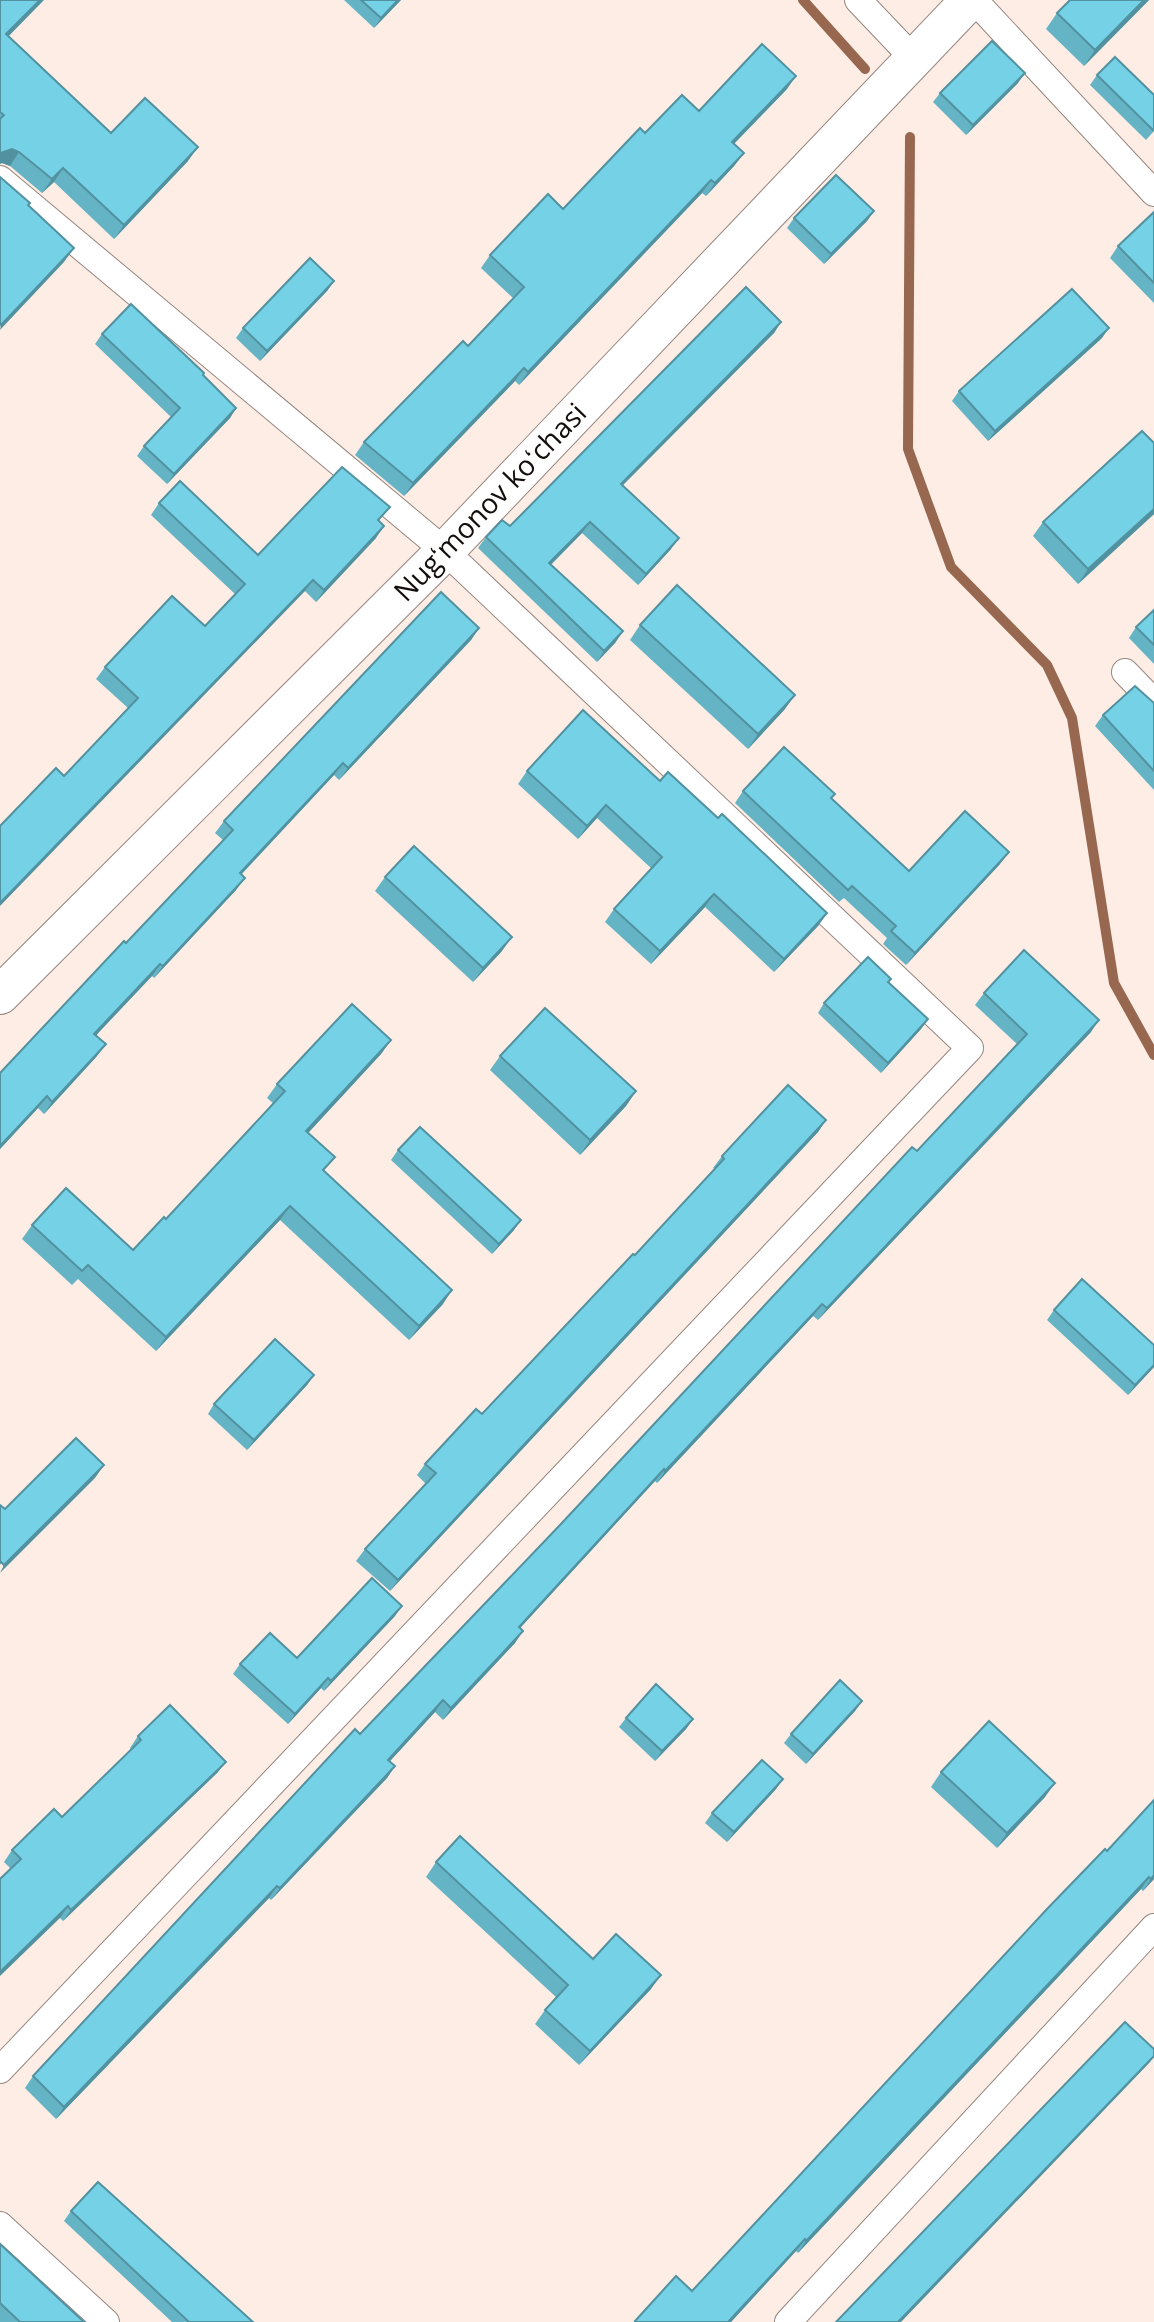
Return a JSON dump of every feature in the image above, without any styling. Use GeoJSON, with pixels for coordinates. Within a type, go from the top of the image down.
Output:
{"type":"FeatureCollection","features":[{"type":"Feature","properties":{"kind":"main road","name":"Nugʻmonov koʻchasi"},"geometry":{"type":"LineString","coordinates":[[0,995],[445,551],[972,0]]}},
{"type":"Feature","properties":{"kind":"street"},"geometry":{"type":"LineString","coordinates":[[858,0],[914,59]]}},
{"type":"Feature","properties":{"kind":"street"},"geometry":{"type":"LineString","coordinates":[[972,0],[1154,193]]}},
{"type":"Feature","properties":{"kind":"street"},"geometry":{"type":"LineString","coordinates":[[0,179],[445,551],[970,1048],[0,2070]]}},
{"type":"Feature","properties":{"kind":"street"},"geometry":{"type":"LineString","coordinates":[[1125,672],[1154,702]]}},
{"type":"Feature","properties":{"kind":"street"},"geometry":{"type":"LineString","coordinates":[[788,2322],[1154,1927]]}},
{"type":"Feature","properties":{"kind":"street"},"geometry":{"type":"LineString","coordinates":[[0,2225],[106,2322]]}},
{"type":"Feature","properties":{"kind":"building"},"geometry":{"type":"Polygon","coordinates":[[[0,0],[40,0],[6,34],[111,133],[145,98],[198,147],[124,225],[63,168],[52,179],[19,152],[12,149],[0,153],[0,119],[4,115],[0,112],[0,0]]]}},
{"type":"Feature","properties":{"kind":"building"},"geometry":{"type":"Polygon","coordinates":[[[361,0],[398,0],[381,18],[361,0]]]}},
{"type":"Feature","properties":{"kind":"building"},"geometry":{"type":"Polygon","coordinates":[[[1070,0],[1144,0],[1095,50],[1057,13],[1070,0]]]}},
{"type":"Feature","properties":{"kind":"building"},"geometry":{"type":"Polygon","coordinates":[[[992,41],[1025,73],[973,125],[940,93],[992,41]]]}},
{"type":"Feature","properties":{"kind":"building"},"geometry":{"type":"Polygon","coordinates":[[[762,44],[796,76],[732,142],[744,153],[715,183],[711,180],[528,372],[524,368],[413,483],[364,442],[463,341],[468,346],[524,287],[490,255],[548,194],[563,209],[640,128],[645,133],[682,95],[699,111],[762,44]]]}},
{"type":"Feature","properties":{"kind":"building"},"geometry":{"type":"Polygon","coordinates":[[[1115,57],[1154,95],[1153,130],[1097,75],[1115,57]]]}},
{"type":"Feature","properties":{"kind":"building"},"geometry":{"type":"Polygon","coordinates":[[[836,175],[874,211],[831,254],[794,218],[836,175]]]}},
{"type":"Feature","properties":{"kind":"building"},"geometry":{"type":"Polygon","coordinates":[[[0,177],[74,248],[1,325],[0,323],[0,177]]]}},
{"type":"Feature","properties":{"kind":"building"},"geometry":{"type":"Polygon","coordinates":[[[1154,212],[1154,283],[1118,246],[1154,212]]]}},
{"type":"Feature","properties":{"kind":"building"},"geometry":{"type":"Polygon","coordinates":[[[310,258],[334,281],[267,351],[243,328],[310,258]]]}},
{"type":"Feature","properties":{"kind":"building"},"geometry":{"type":"Polygon","coordinates":[[[746,287],[781,322],[621,484],[679,538],[646,574],[590,522],[549,563],[623,631],[604,651],[486,537],[502,520],[510,526],[746,287]]]}},
{"type":"Feature","properties":{"kind":"building"},"geometry":{"type":"Polygon","coordinates":[[[1072,289],[1109,328],[995,431],[959,391],[1072,289]]]}},
{"type":"Feature","properties":{"kind":"building"},"geometry":{"type":"Polygon","coordinates":[[[131,304],[236,408],[174,474],[144,446],[180,408],[102,334],[131,304]]]}},
{"type":"Feature","properties":{"kind":"building"},"geometry":{"type":"Polygon","coordinates":[[[1142,431],[1154,443],[1154,509],[1088,569],[1043,522],[1142,431]]]}},
{"type":"Feature","properties":{"kind":"building"},"geometry":{"type":"Polygon","coordinates":[[[342,467],[390,507],[378,520],[384,526],[324,590],[313,580],[0,903],[0,826],[56,768],[64,776],[138,698],[105,667],[172,596],[205,626],[245,584],[159,503],[180,481],[258,555],[342,467]]]}},
{"type":"Feature","properties":{"kind":"building"},"geometry":{"type":"Polygon","coordinates":[[[677,585],[795,695],[758,734],[640,625],[677,585]]]}},
{"type":"Feature","properties":{"kind":"building"},"geometry":{"type":"Polygon","coordinates":[[[441,592],[479,628],[348,768],[343,763],[240,873],[245,878],[94,1034],[106,1044],[52,1102],[47,1096],[0,1146],[0,1073],[233,830],[224,821],[441,592]]]}},
{"type":"Feature","properties":{"kind":"building"},"geometry":{"type":"Polygon","coordinates":[[[1154,610],[1154,645],[1136,627],[1154,610]]]}},
{"type":"Feature","properties":{"kind":"building"},"geometry":{"type":"Polygon","coordinates":[[[1135,686],[1154,703],[1154,771],[1103,715],[1135,686]]]}},
{"type":"Feature","properties":{"kind":"building"},"geometry":{"type":"Polygon","coordinates":[[[583,710],[660,781],[668,772],[718,818],[722,814],[827,913],[784,959],[714,894],[660,951],[614,909],[662,857],[606,805],[587,826],[527,771],[583,710]]]}},
{"type":"Feature","properties":{"kind":"building"},"geometry":{"type":"Polygon","coordinates":[[[784,747],[835,794],[831,798],[909,871],[965,811],[1009,852],[915,953],[891,931],[896,926],[852,886],[848,890],[743,791],[784,747]]]}},
{"type":"Feature","properties":{"kind":"building"},"geometry":{"type":"Polygon","coordinates":[[[414,846],[512,937],[483,968],[385,877],[414,846]]]}},
{"type":"Feature","properties":{"kind":"building"},"geometry":{"type":"Polygon","coordinates":[[[1024,950],[1099,1020],[827,1308],[822,1304],[664,1469],[519,1627],[523,1631],[451,1708],[443,1700],[388,1760],[395,1766],[280,1888],[277,1886],[64,2107],[33,2076],[355,1729],[360,1734],[560,1525],[912,1147],[917,1151],[1027,1034],[984,993],[1024,950]]]}},
{"type":"Feature","properties":{"kind":"building"},"geometry":{"type":"Polygon","coordinates":[[[868,957],[891,979],[888,982],[928,1019],[888,1063],[824,1003],[868,957]]]}},
{"type":"Feature","properties":{"kind":"building"},"geometry":{"type":"Polygon","coordinates":[[[352,1004],[391,1040],[306,1131],[335,1157],[323,1170],[452,1290],[419,1326],[290,1206],[166,1337],[88,1265],[82,1271],[32,1225],[66,1188],[133,1250],[164,1217],[166,1219],[285,1091],[277,1084],[352,1004]]]}},
{"type":"Feature","properties":{"kind":"building"},"geometry":{"type":"Polygon","coordinates":[[[545,1008],[636,1091],[590,1140],[500,1056],[545,1008]]]}},
{"type":"Feature","properties":{"kind":"building"},"geometry":{"type":"Polygon","coordinates":[[[788,1085],[826,1120],[398,1580],[365,1549],[436,1473],[425,1464],[476,1409],[482,1414],[635,1255],[788,1085]]]}},
{"type":"Feature","properties":{"kind":"building"},"geometry":{"type":"Polygon","coordinates":[[[420,1127],[521,1220],[499,1244],[398,1150],[420,1127]]]}},
{"type":"Feature","properties":{"kind":"building"},"geometry":{"type":"Polygon","coordinates":[[[1082,1279],[1154,1345],[1154,1365],[1135,1385],[1054,1310],[1082,1279]]]}},
{"type":"Feature","properties":{"kind":"building"},"geometry":{"type":"Polygon","coordinates":[[[275,1339],[314,1375],[254,1440],[214,1404],[275,1339]]]}},
{"type":"Feature","properties":{"kind":"building"},"geometry":{"type":"Polygon","coordinates":[[[76,1438],[104,1465],[4,1565],[0,1563],[0,1505],[5,1509],[76,1438]]]}},
{"type":"Feature","properties":{"kind":"building"},"geometry":{"type":"Polygon","coordinates":[[[372,1578],[402,1606],[295,1714],[240,1664],[270,1633],[297,1658],[372,1578]]]}},
{"type":"Feature","properties":{"kind":"building"},"geometry":{"type":"Polygon","coordinates":[[[840,1680],[862,1701],[813,1754],[791,1734],[840,1680]]]}},
{"type":"Feature","properties":{"kind":"building"},"geometry":{"type":"Polygon","coordinates":[[[656,1684],[693,1719],[662,1751],[626,1718],[656,1684]]]}},
{"type":"Feature","properties":{"kind":"building"},"geometry":{"type":"Polygon","coordinates":[[[170,1705],[226,1762],[71,1910],[68,1906],[0,1972],[0,1879],[21,1859],[12,1850],[54,1809],[62,1817],[141,1740],[138,1736],[170,1705]]]}},
{"type":"Feature","properties":{"kind":"building"},"geometry":{"type":"Polygon","coordinates":[[[989,1721],[1055,1783],[1007,1833],[941,1772],[989,1721]]]}},
{"type":"Feature","properties":{"kind":"building"},"geometry":{"type":"Polygon","coordinates":[[[762,1760],[783,1779],[734,1832],[712,1813],[762,1760]]]}},
{"type":"Feature","properties":{"kind":"building"},"geometry":{"type":"Polygon","coordinates":[[[1154,1800],[1154,1875],[1151,1879],[1149,1877],[728,2322],[636,2322],[676,2276],[692,2291],[1047,1909],[1154,1800]]]}},
{"type":"Feature","properties":{"kind":"building"},"geometry":{"type":"Polygon","coordinates":[[[460,1836],[593,1959],[616,1934],[661,1975],[590,2051],[545,2010],[568,1985],[436,1862],[460,1836]]]}},
{"type":"Feature","properties":{"kind":"building"},"geometry":{"type":"Polygon","coordinates":[[[1125,2022],[1154,2049],[1154,2056],[898,2322],[836,2322],[1125,2022]]]}},
{"type":"Feature","properties":{"kind":"building"},"geometry":{"type":"Polygon","coordinates":[[[98,2182],[253,2322],[189,2322],[71,2211],[98,2182]]]}},
{"type":"Feature","properties":{"kind":"building"},"geometry":{"type":"Polygon","coordinates":[[[0,2244],[84,2322],[20,2322],[0,2303],[0,2244]]]}},
{"type":"Feature","properties":{"kind":"waterway"},"geometry":{"type":"LineString","coordinates":[[803,0],[865,69]]}},
{"type":"Feature","properties":{"kind":"waterway"},"geometry":{"type":"LineString","coordinates":[[910,137],[908,449],[951,567],[1047,665],[1072,718],[1114,983],[1154,1055]]}}]}
